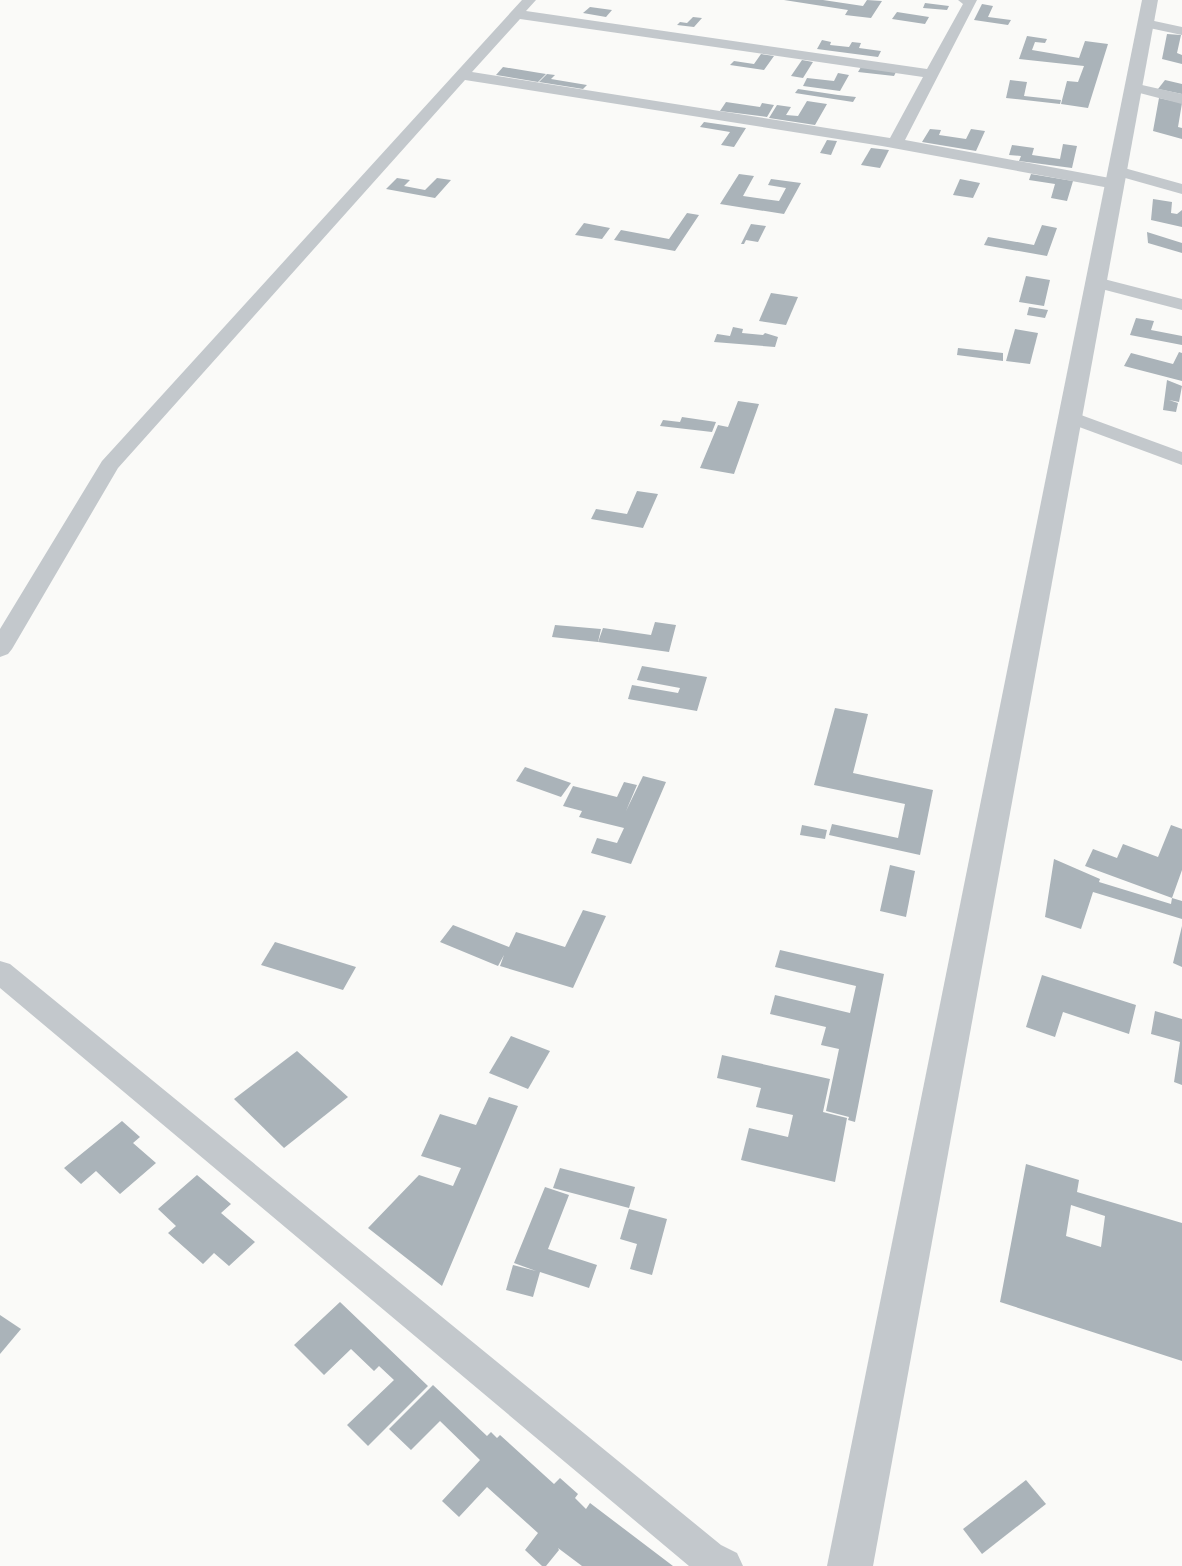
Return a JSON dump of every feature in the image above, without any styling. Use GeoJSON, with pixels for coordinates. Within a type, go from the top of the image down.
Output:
{"type":"FeatureCollection","features":[{"type":"Feature","properties":{"kind":"street"},"geometry":{"type":"LineString","coordinates":[[895,144],[969,0]]}},
{"type":"Feature","properties":{"kind":"street"},"geometry":{"type":"LineString","coordinates":[[0,649],[109,465],[523,7],[932,74]]}},
{"type":"Feature","properties":{"kind":"street"},"geometry":{"type":"LineString","coordinates":[[850,1566],[1148,11],[1182,31]]}},
{"type":"Feature","properties":{"kind":"street"},"geometry":{"type":"LineString","coordinates":[[463,75],[1182,189]]}},
{"type":"Feature","properties":{"kind":"street"},"geometry":{"type":"LineString","coordinates":[[1133,87],[1182,99]]}},
{"type":"Feature","properties":{"kind":"street"},"geometry":{"type":"LineString","coordinates":[[1096,282],[1182,305]]}},
{"type":"Feature","properties":{"kind":"street"},"geometry":{"type":"LineString","coordinates":[[1070,417],[1182,459]]}},
{"type":"Feature","properties":{"kind":"street"},"geometry":{"type":"LineString","coordinates":[[0,972],[708,1558],[724,1566]]}},
{"type":"Feature","properties":{"kind":"building"},"geometry":{"type":"Polygon","coordinates":[[[784,0],[823,0],[863,6],[867,0],[882,1],[871,18],[845,15],[848,10],[784,0]]]}},
{"type":"Feature","properties":{"kind":"building"},"geometry":{"type":"Polygon","coordinates":[[[925,3],[949,6],[947,10],[923,8],[925,3]]]}},
{"type":"Feature","properties":{"kind":"building"},"geometry":{"type":"Polygon","coordinates":[[[982,4],[993,6],[988,17],[1011,20],[1008,25],[974,20],[982,4]]]}},
{"type":"Feature","properties":{"kind":"building"},"geometry":{"type":"Polygon","coordinates":[[[590,7],[612,10],[606,17],[583,13],[590,7]]]}},
{"type":"Feature","properties":{"kind":"building"},"geometry":{"type":"Polygon","coordinates":[[[897,12],[929,17],[925,24],[892,19],[897,12]]]}},
{"type":"Feature","properties":{"kind":"building"},"geometry":{"type":"Polygon","coordinates":[[[693,17],[702,18],[694,27],[677,25],[680,22],[687,23],[693,17]]]}},
{"type":"Feature","properties":{"kind":"building"},"geometry":{"type":"Polygon","coordinates":[[[1167,34],[1181,35],[1177,53],[1182,55],[1182,64],[1162,59],[1167,34]]]}},
{"type":"Feature","properties":{"kind":"building"},"geometry":{"type":"Polygon","coordinates":[[[1027,36],[1047,39],[1045,43],[1035,42],[1032,50],[1079,58],[1085,41],[1108,44],[1088,108],[1061,104],[1067,81],[1078,82],[1084,66],[1019,59],[1027,36]]]}},
{"type":"Feature","properties":{"kind":"building"},"geometry":{"type":"Polygon","coordinates":[[[822,40],[831,42],[830,45],[849,47],[852,42],[861,43],[859,48],[881,51],[878,57],[817,49],[822,40]]]}},
{"type":"Feature","properties":{"kind":"building"},"geometry":{"type":"Polygon","coordinates":[[[761,54],[774,56],[764,70],[730,65],[734,61],[754,64],[761,54]]]}},
{"type":"Feature","properties":{"kind":"building"},"geometry":{"type":"Polygon","coordinates":[[[802,60],[813,62],[803,78],[791,76],[802,60]]]}},
{"type":"Feature","properties":{"kind":"building"},"geometry":{"type":"Polygon","coordinates":[[[503,67],[546,74],[538,82],[496,75],[503,67]]]}},
{"type":"Feature","properties":{"kind":"building"},"geometry":{"type":"Polygon","coordinates":[[[861,67],[896,72],[894,76],[858,72],[861,67]]]}},
{"type":"Feature","properties":{"kind":"building"},"geometry":{"type":"Polygon","coordinates":[[[838,73],[849,75],[840,91],[803,86],[807,78],[834,81],[838,73]]]}},
{"type":"Feature","properties":{"kind":"building"},"geometry":{"type":"Polygon","coordinates":[[[547,74],[555,75],[551,79],[587,85],[583,89],[539,82],[547,74]]]}},
{"type":"Feature","properties":{"kind":"building"},"geometry":{"type":"Polygon","coordinates":[[[1010,80],[1027,82],[1024,96],[1061,100],[1060,104],[1006,98],[1010,80]]]}},
{"type":"Feature","properties":{"kind":"building"},"geometry":{"type":"Polygon","coordinates":[[[1165,80],[1182,84],[1182,94],[1158,89],[1165,80]]]}},
{"type":"Feature","properties":{"kind":"building"},"geometry":{"type":"Polygon","coordinates":[[[798,89],[856,97],[853,102],[795,93],[798,89]]]}},
{"type":"Feature","properties":{"kind":"building"},"geometry":{"type":"Polygon","coordinates":[[[1159,98],[1182,103],[1178,127],[1182,128],[1182,139],[1153,131],[1159,98]]]}},
{"type":"Feature","properties":{"kind":"building"},"geometry":{"type":"Polygon","coordinates":[[[807,101],[827,104],[815,125],[769,118],[777,105],[791,107],[786,115],[798,116],[807,101]]]}},
{"type":"Feature","properties":{"kind":"building"},"geometry":{"type":"Polygon","coordinates":[[[726,102],[760,107],[762,103],[774,105],[767,117],[720,111],[726,102]]]}},
{"type":"Feature","properties":{"kind":"building"},"geometry":{"type":"Polygon","coordinates":[[[704,122],[746,128],[734,147],[721,145],[730,132],[700,127],[704,122]]]}},
{"type":"Feature","properties":{"kind":"building"},"geometry":{"type":"Polygon","coordinates":[[[930,129],[941,130],[939,135],[966,139],[971,129],[985,131],[976,151],[922,142],[930,129]]]}},
{"type":"Feature","properties":{"kind":"building"},"geometry":{"type":"Polygon","coordinates":[[[827,140],[837,141],[831,155],[820,153],[827,140]]]}},
{"type":"Feature","properties":{"kind":"building"},"geometry":{"type":"Polygon","coordinates":[[[1063,144],[1077,146],[1072,168],[1019,161],[1021,156],[1009,155],[1012,145],[1034,148],[1032,155],[1060,159],[1063,144]]]}},
{"type":"Feature","properties":{"kind":"building"},"geometry":{"type":"Polygon","coordinates":[[[871,148],[889,150],[880,168],[861,165],[871,148]]]}},
{"type":"Feature","properties":{"kind":"building"},"geometry":{"type":"Polygon","coordinates":[[[739,174],[754,176],[743,196],[779,201],[786,188],[768,185],[771,179],[801,183],[784,214],[720,204],[739,174]]]}},
{"type":"Feature","properties":{"kind":"building"},"geometry":{"type":"Polygon","coordinates":[[[1031,174],[1073,181],[1067,201],[1051,198],[1055,184],[1029,180],[1031,174]]]}},
{"type":"Feature","properties":{"kind":"building"},"geometry":{"type":"Polygon","coordinates":[[[397,178],[410,180],[404,186],[425,190],[437,178],[451,180],[435,198],[386,189],[397,178]]]}},
{"type":"Feature","properties":{"kind":"building"},"geometry":{"type":"Polygon","coordinates":[[[960,179],[980,183],[973,198],[953,195],[960,179]]]}},
{"type":"Feature","properties":{"kind":"building"},"geometry":{"type":"Polygon","coordinates":[[[1153,199],[1172,202],[1171,213],[1177,214],[1182,210],[1182,227],[1151,220],[1153,199]]]}},
{"type":"Feature","properties":{"kind":"building"},"geometry":{"type":"Polygon","coordinates":[[[687,213],[699,215],[675,251],[614,240],[621,230],[669,239],[687,213]]]}},
{"type":"Feature","properties":{"kind":"building"},"geometry":{"type":"Polygon","coordinates":[[[584,223],[610,228],[602,239],[575,235],[584,223]]]}},
{"type":"Feature","properties":{"kind":"building"},"geometry":{"type":"Polygon","coordinates":[[[751,224],[766,226],[758,242],[746,240],[744,244],[741,244],[751,224]]]}},
{"type":"Feature","properties":{"kind":"building"},"geometry":{"type":"Polygon","coordinates":[[[1042,225],[1057,228],[1047,256],[984,245],[988,237],[1034,245],[1042,225]]]}},
{"type":"Feature","properties":{"kind":"building"},"geometry":{"type":"Polygon","coordinates":[[[1147,232],[1182,243],[1182,253],[1148,243],[1147,232]]]}},
{"type":"Feature","properties":{"kind":"building"},"geometry":{"type":"Polygon","coordinates":[[[1026,276],[1050,280],[1044,306],[1019,302],[1026,276]]]}},
{"type":"Feature","properties":{"kind":"building"},"geometry":{"type":"Polygon","coordinates":[[[771,293],[798,297],[786,325],[759,321],[771,293]]]}},
{"type":"Feature","properties":{"kind":"building"},"geometry":{"type":"Polygon","coordinates":[[[1029,307],[1048,310],[1045,318],[1027,315],[1029,307]]]}},
{"type":"Feature","properties":{"kind":"building"},"geometry":{"type":"Polygon","coordinates":[[[1136,318],[1154,321],[1151,330],[1182,336],[1182,345],[1130,335],[1136,318]]]}},
{"type":"Feature","properties":{"kind":"building"},"geometry":{"type":"Polygon","coordinates":[[[733,327],[743,329],[742,333],[763,335],[765,333],[778,337],[775,347],[714,342],[717,334],[730,336],[733,327]]]}},
{"type":"Feature","properties":{"kind":"building"},"geometry":{"type":"Polygon","coordinates":[[[1015,329],[1038,333],[1030,364],[1006,361],[1015,329]]]}},
{"type":"Feature","properties":{"kind":"building"},"geometry":{"type":"Polygon","coordinates":[[[958,348],[1003,353],[1003,361],[957,355],[958,348]]]}},
{"type":"Feature","properties":{"kind":"building"},"geometry":{"type":"Polygon","coordinates":[[[1179,352],[1182,353],[1182,381],[1124,366],[1131,353],[1173,364],[1179,352]]]}},
{"type":"Feature","properties":{"kind":"building"},"geometry":{"type":"Polygon","coordinates":[[[1167,380],[1182,386],[1179,402],[1169,400],[1178,403],[1176,412],[1163,410],[1167,380]]]}},
{"type":"Feature","properties":{"kind":"building"},"geometry":{"type":"Polygon","coordinates":[[[738,401],[759,404],[734,474],[700,468],[718,425],[728,427],[738,401]]]}},
{"type":"Feature","properties":{"kind":"building"},"geometry":{"type":"Polygon","coordinates":[[[682,417],[716,422],[712,432],[660,426],[663,420],[680,422],[682,417]]]}},
{"type":"Feature","properties":{"kind":"building"},"geometry":{"type":"Polygon","coordinates":[[[637,491],[658,494],[643,528],[591,519],[596,509],[627,514],[637,491]]]}},
{"type":"Feature","properties":{"kind":"building"},"geometry":{"type":"Polygon","coordinates":[[[655,622],[676,625],[669,652],[598,642],[603,628],[651,635],[655,622]]]}},
{"type":"Feature","properties":{"kind":"building"},"geometry":{"type":"Polygon","coordinates":[[[555,625],[601,629],[598,642],[552,637],[555,625]]]}},
{"type":"Feature","properties":{"kind":"building"},"geometry":{"type":"Polygon","coordinates":[[[642,666],[707,677],[697,711],[628,699],[632,685],[678,693],[680,688],[637,680],[642,666]]]}},
{"type":"Feature","properties":{"kind":"building"},"geometry":{"type":"Polygon","coordinates":[[[835,708],[868,714],[853,773],[933,790],[920,855],[829,835],[832,824],[898,838],[905,804],[814,785],[835,708]]]}},
{"type":"Feature","properties":{"kind":"building"},"geometry":{"type":"Polygon","coordinates":[[[525,767],[571,783],[561,797],[516,781],[525,767]]]}},
{"type":"Feature","properties":{"kind":"building"},"geometry":{"type":"Polygon","coordinates":[[[643,776],[666,782],[631,864],[591,853],[597,838],[617,843],[624,828],[579,817],[582,811],[563,806],[573,786],[617,797],[624,782],[637,785],[626,811],[643,776]]]}},
{"type":"Feature","properties":{"kind":"building"},"geometry":{"type":"Polygon","coordinates":[[[802,825],[827,830],[825,839],[800,835],[802,825]]]}},
{"type":"Feature","properties":{"kind":"building"},"geometry":{"type":"Polygon","coordinates":[[[1171,825],[1182,829],[1182,870],[1172,898],[1085,866],[1093,849],[1117,858],[1123,844],[1158,857],[1171,825]]]}},
{"type":"Feature","properties":{"kind":"building"},"geometry":{"type":"Polygon","coordinates":[[[1054,859],[1100,879],[1099,882],[1171,904],[1172,898],[1182,901],[1182,919],[1093,892],[1081,929],[1045,917],[1054,859]]]}},
{"type":"Feature","properties":{"kind":"building"},"geometry":{"type":"Polygon","coordinates":[[[890,865],[915,871],[906,917],[880,911],[890,865]]]}},
{"type":"Feature","properties":{"kind":"building"},"geometry":{"type":"Polygon","coordinates":[[[583,910],[606,916],[573,988],[500,966],[504,955],[498,966],[440,942],[453,925],[509,947],[516,932],[565,947],[583,910]]]}},
{"type":"Feature","properties":{"kind":"building"},"geometry":{"type":"Polygon","coordinates":[[[1182,926],[1182,967],[1173,963],[1182,926]]]}},
{"type":"Feature","properties":{"kind":"building"},"geometry":{"type":"Polygon","coordinates":[[[275,942],[356,967],[343,990],[261,965],[275,942]]]}},
{"type":"Feature","properties":{"kind":"building"},"geometry":{"type":"Polygon","coordinates":[[[780,950],[884,974],[855,1122],[848,1120],[849,1117],[826,1111],[839,1049],[821,1045],[826,1027],[770,1014],[775,995],[850,1013],[856,986],[775,967],[780,950]]]}},
{"type":"Feature","properties":{"kind":"building"},"geometry":{"type":"Polygon","coordinates":[[[1042,975],[1136,1005],[1129,1034],[1063,1012],[1055,1037],[1026,1027],[1042,975]]]}},
{"type":"Feature","properties":{"kind":"building"},"geometry":{"type":"Polygon","coordinates":[[[1155,1011],[1182,1019],[1182,1085],[1174,1082],[1180,1042],[1151,1034],[1155,1011]]]}},
{"type":"Feature","properties":{"kind":"building"},"geometry":{"type":"Polygon","coordinates":[[[511,1036],[550,1051],[528,1089],[489,1073],[511,1036]]]}},
{"type":"Feature","properties":{"kind":"building"},"geometry":{"type":"Polygon","coordinates":[[[297,1051],[348,1097],[284,1148],[234,1099],[297,1051]]]}},
{"type":"Feature","properties":{"kind":"building"},"geometry":{"type":"Polygon","coordinates":[[[722,1055],[830,1079],[823,1112],[847,1118],[835,1182],[741,1160],[749,1128],[788,1137],[793,1115],[756,1107],[761,1088],[717,1078],[722,1055]]]}},
{"type":"Feature","properties":{"kind":"building"},"geometry":{"type":"Polygon","coordinates":[[[489,1097],[518,1106],[442,1286],[368,1228],[419,1175],[453,1186],[461,1168],[421,1156],[440,1114],[476,1125],[489,1097]]]}},
{"type":"Feature","properties":{"kind":"building"},"geometry":{"type":"Polygon","coordinates":[[[122,1121],[140,1137],[133,1143],[156,1163],[120,1194],[96,1171],[81,1184],[64,1168],[122,1121]]]}},
{"type":"Feature","properties":{"kind":"building"},"geometry":{"type":"Polygon","coordinates":[[[1026,1164],[1079,1180],[1077,1192],[1182,1223],[1182,1361],[1000,1302],[1026,1164]],[[1071,1205],[1066,1236],[1101,1247],[1105,1216],[1071,1205]]]}},
{"type":"Feature","properties":{"kind":"building"},"geometry":{"type":"Polygon","coordinates":[[[560,1168],[635,1187],[629,1208],[553,1188],[560,1168]]]}},
{"type":"Feature","properties":{"kind":"building"},"geometry":{"type":"Polygon","coordinates":[[[197,1175],[231,1204],[221,1213],[255,1242],[229,1266],[214,1253],[203,1264],[168,1233],[176,1226],[158,1209],[197,1175]]]}},
{"type":"Feature","properties":{"kind":"building"},"geometry":{"type":"Polygon","coordinates":[[[545,1187],[569,1195],[548,1249],[597,1265],[589,1288],[540,1272],[533,1297],[506,1290],[513,1265],[536,1271],[514,1263],[545,1187]]]}},
{"type":"Feature","properties":{"kind":"building"},"geometry":{"type":"Polygon","coordinates":[[[629,1209],[667,1219],[652,1275],[630,1269],[637,1244],[620,1239],[629,1209]]]}},
{"type":"Feature","properties":{"kind":"building"},"geometry":{"type":"Polygon","coordinates":[[[340,1302],[428,1386],[368,1446],[347,1425],[394,1380],[379,1366],[374,1371],[351,1349],[324,1375],[294,1345],[340,1302]]]}},
{"type":"Feature","properties":{"kind":"building"},"geometry":{"type":"Polygon","coordinates":[[[0,1315],[21,1329],[0,1354],[0,1315]]]}},
{"type":"Feature","properties":{"kind":"building"},"geometry":{"type":"Polygon","coordinates":[[[433,1385],[487,1436],[491,1432],[497,1438],[500,1435],[554,1484],[560,1478],[578,1494],[575,1498],[586,1509],[590,1503],[673,1566],[582,1566],[558,1548],[559,1550],[546,1566],[542,1566],[525,1550],[538,1533],[487,1487],[459,1517],[442,1501],[480,1460],[440,1421],[411,1450],[389,1429],[433,1385]]]}},
{"type":"Feature","properties":{"kind":"building"},"geometry":{"type":"Polygon","coordinates":[[[1026,1480],[1046,1504],[982,1554],[963,1529],[1026,1480]]]}}]}
